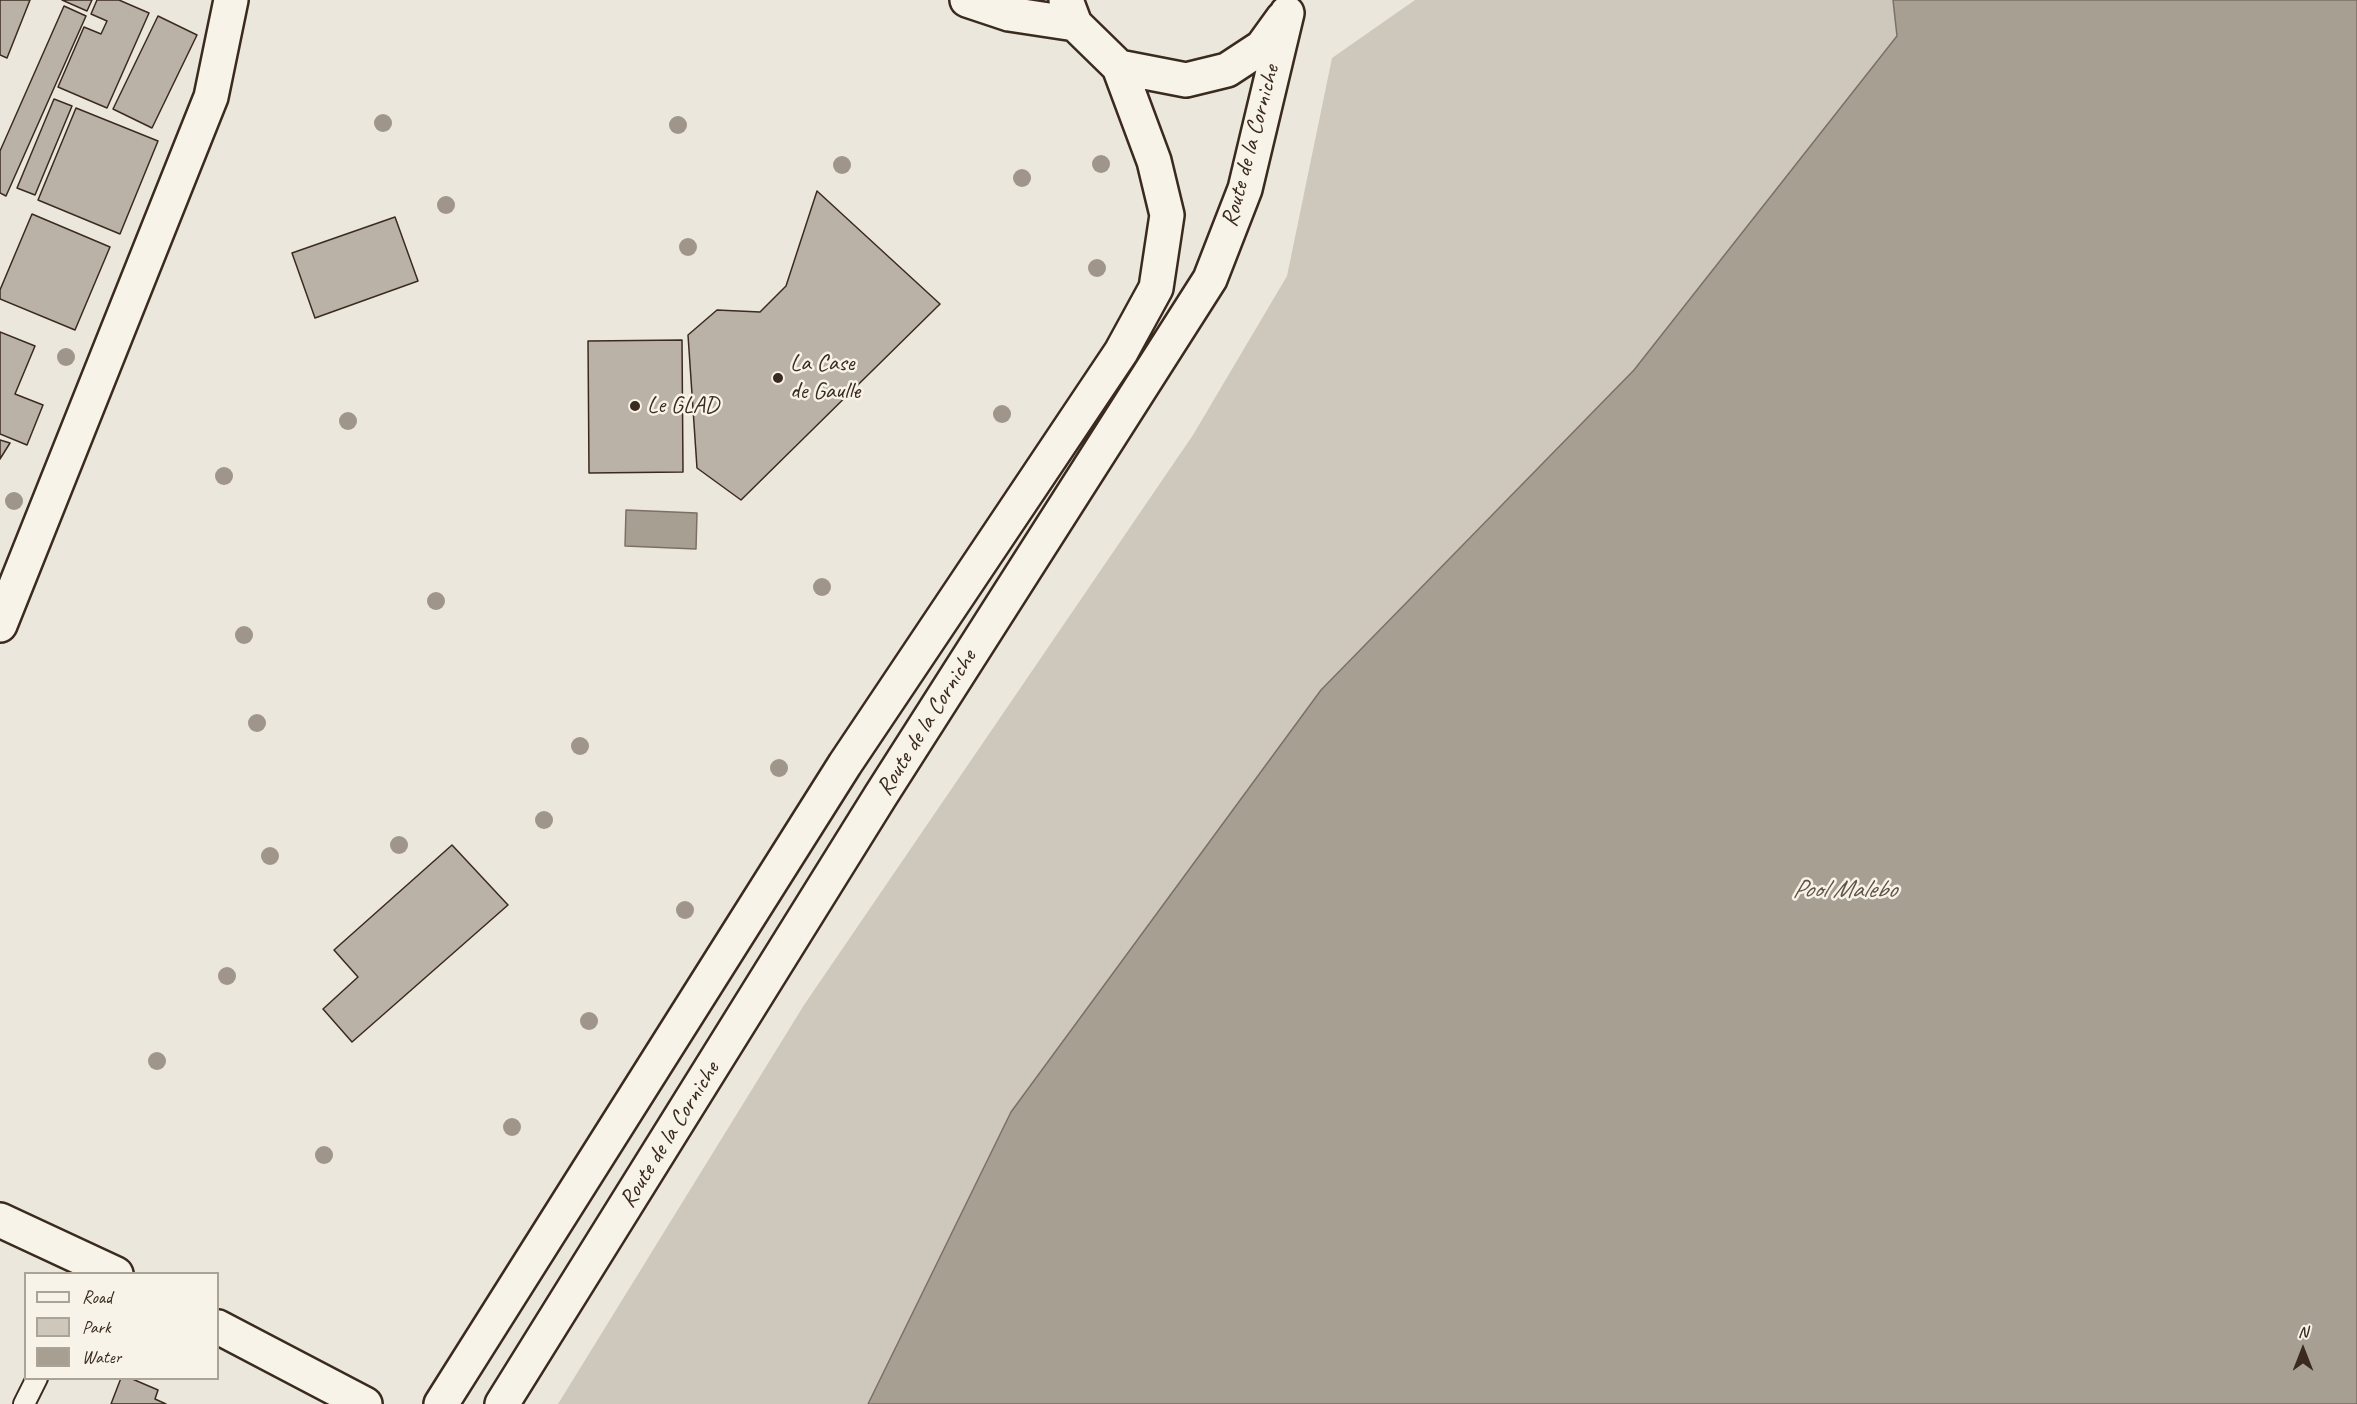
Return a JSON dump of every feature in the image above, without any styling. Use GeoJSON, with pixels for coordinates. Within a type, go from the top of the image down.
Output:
{"type":"FeatureCollection","features":[{"type":"Feature","properties":{"kind":"main road"},"geometry":{"type":"LineString","coordinates":[[0,625],[211,97],[231,0]]}},
{"type":"Feature","properties":{"kind":"main road"},"geometry":{"type":"LineString","coordinates":[[967,0],[1009,14],[1070,12]]}},
{"type":"Feature","properties":{"kind":"main road","name":"Route de la Corniche"},"geometry":{"type":"LineString","coordinates":[[1119,67],[1186,80],[1227,70],[1262,47],[1288,7]]}},
{"type":"Feature","properties":{"kind":"main road","name":"Route de la Corniche"},"geometry":{"type":"LineString","coordinates":[[502,1404],[888,785],[1210,279],[1245,189],[1288,7]]}},
{"type":"Feature","properties":{"kind":"main road","name":"Route de la Corniche"},"geometry":{"type":"LineString","coordinates":[[441,1404],[845,764],[1114,362],[1156,288],[1167,215],[1154,161],[1119,67],[1070,12]]}},
{"type":"Feature","properties":{"kind":"main road"},"geometry":{"type":"LineString","coordinates":[[0,1220],[101,1270]]}},
{"type":"Feature","properties":{"kind":"main road"},"geometry":{"type":"LineString","coordinates":[[219,1328],[365,1404]]}},
{"type":"Feature","properties":{"kind":"lane"},"geometry":{"type":"LineString","coordinates":[[24,1404],[36,1380]]}},
{"type":"Feature","properties":{"kind":"green space"},"geometry":{"type":"Polygon","coordinates":[[[1415,0],[1893,0],[1897,36],[1634,370],[1321,690],[1011,1112],[868,1404],[558,1404],[804,1005],[1193,435],[1287,276],[1332,58],[1415,0]]]}},
{"type":"Feature","properties":{"kind":"water","name":"Pool Malebo"},"geometry":{"type":"Polygon","coordinates":[[[1893,0],[2357,0],[2357,1404],[868,1404],[1011,1112],[1321,690],[1634,370],[1897,36],[1893,0]]]}},
{"type":"Feature","properties":{"kind":"water"},"geometry":{"type":"Polygon","coordinates":[[[626,510],[697,513],[696,549],[625,546],[626,510]]]}},
{"type":"Feature","properties":{"kind":"building"},"geometry":{"type":"Polygon","coordinates":[[[0,0],[30,0],[7,58],[0,55],[0,0]]]}},
{"type":"Feature","properties":{"kind":"building"},"geometry":{"type":"Polygon","coordinates":[[[62,0],[92,0],[87,11],[62,0]]]}},
{"type":"Feature","properties":{"kind":"building"},"geometry":{"type":"Polygon","coordinates":[[[97,0],[119,0],[149,13],[107,108],[58,87],[84,27],[101,34],[107,21],[91,14],[97,0]]]}},
{"type":"Feature","properties":{"kind":"building"},"geometry":{"type":"Polygon","coordinates":[[[64,6],[86,16],[6,196],[0,193],[0,151],[64,6]]]}},
{"type":"Feature","properties":{"kind":"building"},"geometry":{"type":"Polygon","coordinates":[[[158,16],[197,35],[152,128],[113,109],[158,16]]]}},
{"type":"Feature","properties":{"kind":"building"},"geometry":{"type":"Polygon","coordinates":[[[54,99],[72,106],[35,195],[17,188],[54,99]]]}},
{"type":"Feature","properties":{"kind":"building"},"geometry":{"type":"Polygon","coordinates":[[[76,108],[158,141],[120,234],[38,200],[76,108]]]}},
{"type":"Feature","properties":{"kind":"building","name":"La Case de Gaulle"},"geometry":{"type":"Polygon","coordinates":[[[817,191],[940,304],[741,500],[697,468],[688,335],[717,310],[760,312],[786,286],[817,191]]]}},
{"type":"Feature","properties":{"kind":"building"},"geometry":{"type":"Polygon","coordinates":[[[32,214],[110,247],[75,330],[0,299],[0,290],[32,214]]]}},
{"type":"Feature","properties":{"kind":"building"},"geometry":{"type":"Polygon","coordinates":[[[395,217],[418,281],[315,318],[292,253],[395,217]]]}},
{"type":"Feature","properties":{"kind":"building"},"geometry":{"type":"Polygon","coordinates":[[[0,332],[35,346],[15,394],[43,405],[27,445],[0,434],[0,332]]]}},
{"type":"Feature","properties":{"kind":"building","name":"Le GLAD"},"geometry":{"type":"Polygon","coordinates":[[[682,340],[683,472],[589,473],[588,341],[682,340]]]}},
{"type":"Feature","properties":{"kind":"building"},"geometry":{"type":"Polygon","coordinates":[[[0,440],[10,443],[0,459],[0,440]]]}},
{"type":"Feature","properties":{"kind":"building"},"geometry":{"type":"Polygon","coordinates":[[[452,845],[508,905],[352,1042],[323,1009],[358,977],[334,950],[452,845]]]}},
{"type":"Feature","properties":{"kind":"building"},"geometry":{"type":"Polygon","coordinates":[[[120,1380],[135,1380],[158,1390],[155,1399],[166,1404],[111,1404],[120,1380]]]}},
{"type":"Feature","properties":{"kind":"place","name":"La Case de Gaulle"},"geometry":{"type":"Point","coordinates":[778,378]}},
{"type":"Feature","properties":{"kind":"place","name":"Le GLAD"},"geometry":{"type":"Point","coordinates":[635,406]}}]}
